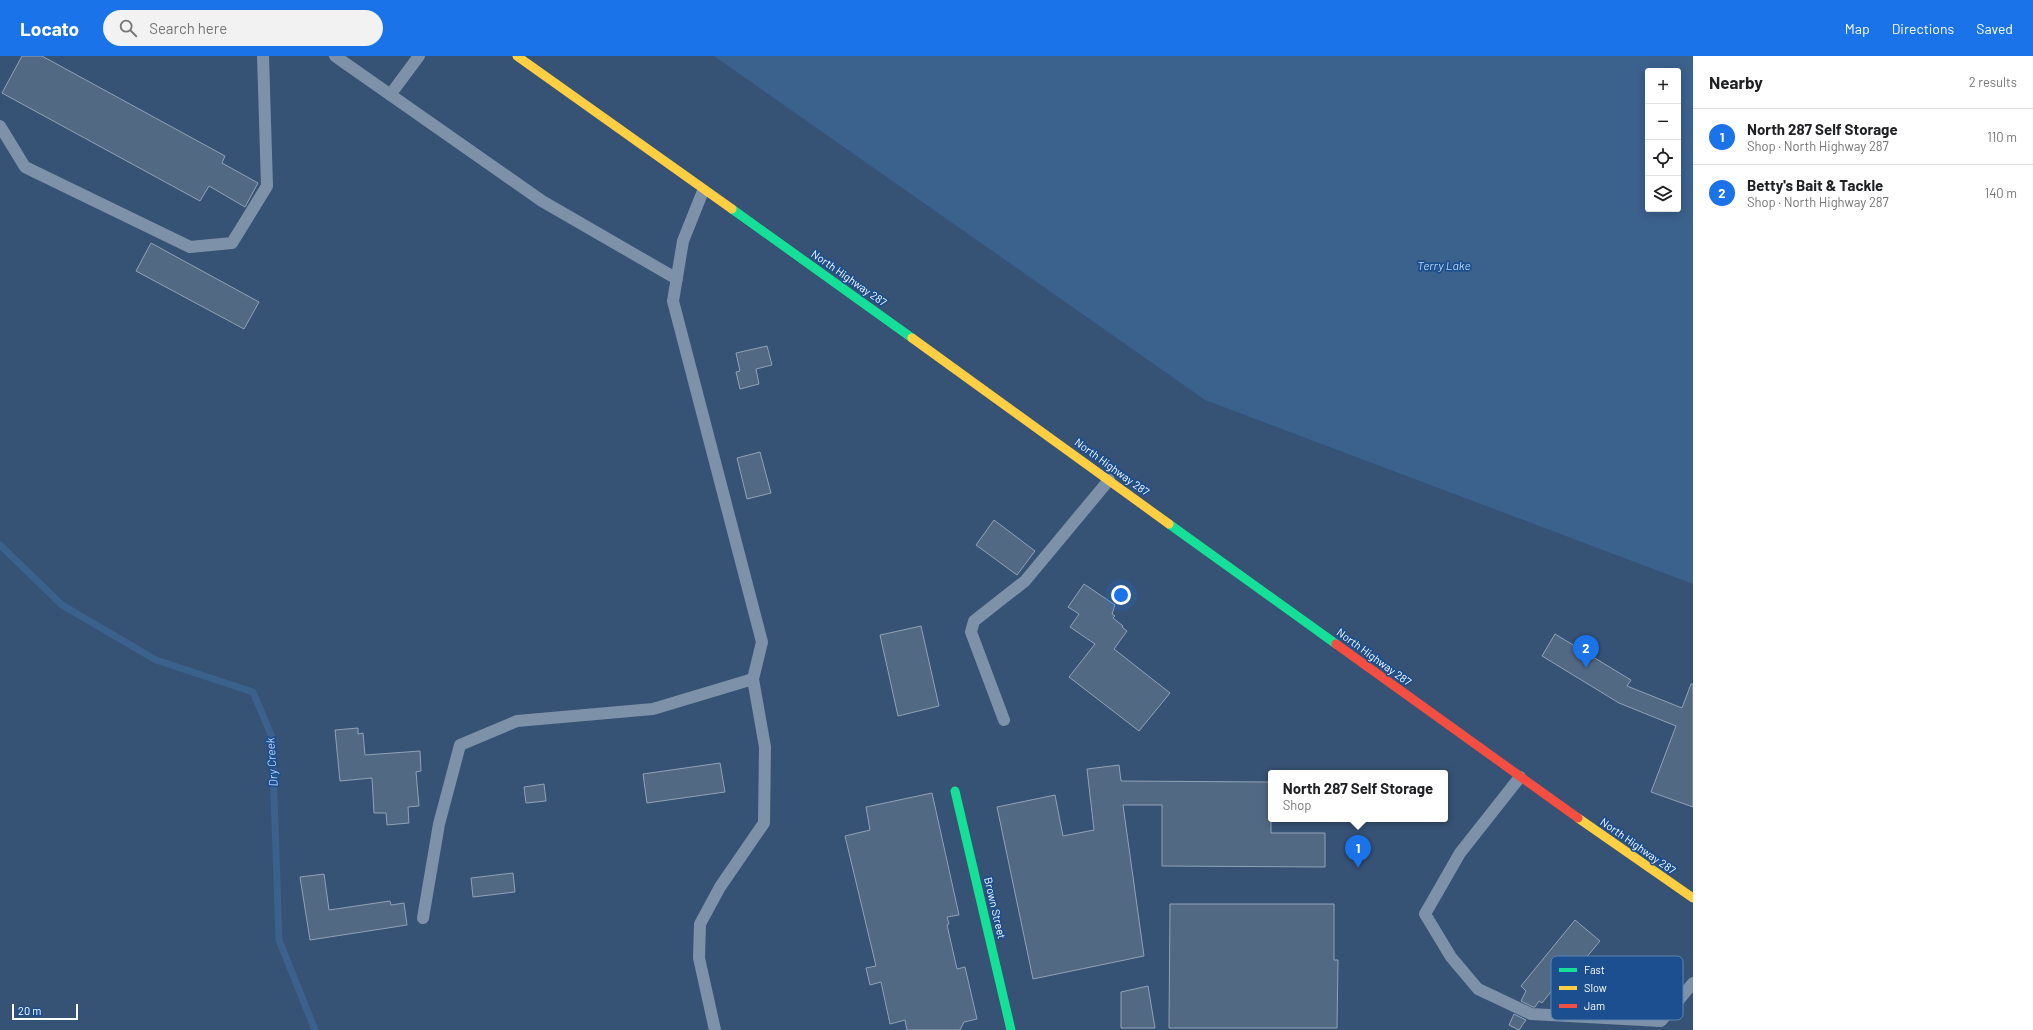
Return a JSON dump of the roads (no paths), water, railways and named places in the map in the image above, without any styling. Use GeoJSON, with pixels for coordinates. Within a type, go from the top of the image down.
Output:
{"type":"FeatureCollection","features":[{"type":"Feature","properties":{"kind":"main road","name":"North Highway 287"},"geometry":{"type":"LineString","coordinates":[[517,56],[1109,480],[1520,777],[1693,898]]}},
{"type":"Feature","properties":{"kind":"main road","name":"Brown Street"},"geometry":{"type":"LineString","coordinates":[[955,791],[1011,1030]]}},
{"type":"Feature","properties":{"kind":"lane"},"geometry":{"type":"LineString","coordinates":[[0,126],[24,167],[190,247],[232,243],[266,186],[263,56]]}},
{"type":"Feature","properties":{"kind":"lane"},"geometry":{"type":"LineString","coordinates":[[335,56],[542,201],[677,279]]}},
{"type":"Feature","properties":{"kind":"lane"},"geometry":{"type":"LineString","coordinates":[[390,94],[419,56]]}},
{"type":"Feature","properties":{"kind":"lane"},"geometry":{"type":"LineString","coordinates":[[703,190],[684,241],[674,301],[762,642],[753,679],[765,747],[764,823],[720,887],[700,924],[699,958],[716,1030]]}},
{"type":"Feature","properties":{"kind":"lane"},"geometry":{"type":"LineString","coordinates":[[1004,720],[971,632],[974,621],[1025,581],[1109,480]]}},
{"type":"Feature","properties":{"kind":"lane"},"geometry":{"type":"LineString","coordinates":[[423,918],[439,824],[460,745],[517,721],[653,709],[753,679]]}},
{"type":"Feature","properties":{"kind":"lane"},"geometry":{"type":"LineString","coordinates":[[1520,777],[1460,853],[1425,914],[1451,957],[1478,989],[1531,1014],[1551,1015]]}},
{"type":"Feature","properties":{"kind":"lane"},"geometry":{"type":"LineString","coordinates":[[1683,995],[1693,983]]}},
{"type":"Feature","properties":{"kind":"lane"},"geometry":{"type":"LineString","coordinates":[[1642,1020],[1662,1020]]}},
{"type":"Feature","properties":{"kind":"water","name":"Terry Lake"},"geometry":{"type":"Polygon","coordinates":[[[714,56],[1693,56],[1693,584],[1205,400],[714,56]]]}},
{"type":"Feature","properties":{"kind":"waterway","name":"Dry Creek"},"geometry":{"type":"LineString","coordinates":[[0,545],[62,605],[156,660],[253,692],[272,737],[279,940],[315,1030]]}},
{"type":"Feature","properties":{"kind":"place","name":"Betty's Bait & Tackle"},"geometry":{"type":"Point","coordinates":[1586,668]}},
{"type":"Feature","properties":{"kind":"place","name":"North 287 Self Storage"},"geometry":{"type":"Point","coordinates":[1358,868]}}]}
